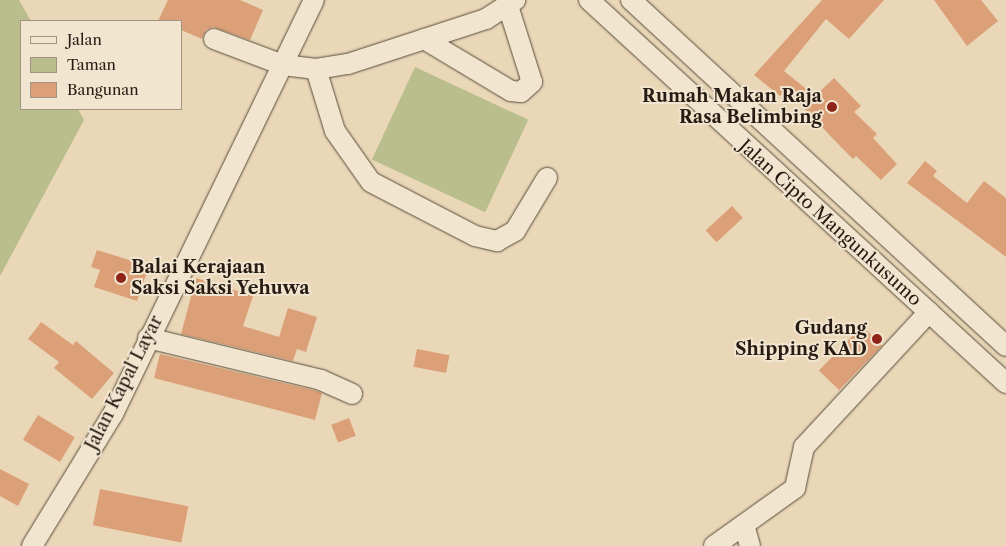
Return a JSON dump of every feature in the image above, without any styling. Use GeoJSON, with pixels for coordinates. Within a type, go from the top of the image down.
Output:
{"type":"FeatureCollection","features":[{"type":"Feature","properties":{"kind":"street","name":"Jalan Kapal Layar"},"geometry":{"type":"LineString","coordinates":[[32,546],[113,414],[148,338],[314,0]]}},
{"type":"Feature","properties":{"kind":"street","name":"Jalan Cipto Mangunkusumo"},"geometry":{"type":"LineString","coordinates":[[589,0],[1006,383]]}},
{"type":"Feature","properties":{"kind":"street","name":"Jalan Cipto Mangunkusumo"},"geometry":{"type":"LineString","coordinates":[[631,0],[1006,346]]}},
{"type":"Feature","properties":{"kind":"street"},"geometry":{"type":"LineString","coordinates":[[214,39],[283,65],[316,69],[348,64],[424,39],[486,19],[512,3],[532,82],[521,92],[511,91],[424,39]]}},
{"type":"Feature","properties":{"kind":"street"},"geometry":{"type":"LineString","coordinates":[[316,69],[335,131],[371,182],[475,236],[497,241],[515,231],[547,178]]}},
{"type":"Feature","properties":{"kind":"street"},"geometry":{"type":"LineString","coordinates":[[714,546],[795,488],[804,447],[929,312]]}},
{"type":"Feature","properties":{"kind":"street"},"geometry":{"type":"LineString","coordinates":[[148,338],[321,380],[352,394]]}},
{"type":"Feature","properties":{"kind":"street"},"geometry":{"type":"LineString","coordinates":[[744,525],[750,546]]}},
{"type":"Feature","properties":{"kind":"green space"},"geometry":{"type":"Polygon","coordinates":[[[0,0],[19,0],[30,20],[20,20],[20,110],[79,110],[84,120],[0,276],[0,0]]]}},
{"type":"Feature","properties":{"kind":"green space"},"geometry":{"type":"Polygon","coordinates":[[[415,67],[528,120],[485,212],[372,159],[415,67]]]}},
{"type":"Feature","properties":{"kind":"building"},"geometry":{"type":"Polygon","coordinates":[[[168,0],[240,0],[263,10],[250,40],[213,27],[206,30],[202,39],[182,30],[182,20],[158,20],[168,0]]]}},
{"type":"Feature","properties":{"kind":"building"},"geometry":{"type":"Polygon","coordinates":[[[822,0],[884,0],[849,39],[826,19],[784,71],[815,96],[834,78],[861,106],[854,112],[877,134],[873,138],[897,164],[881,180],[856,156],[853,159],[786,89],[780,96],[754,75],[822,0]]]}},
{"type":"Feature","properties":{"kind":"building"},"geometry":{"type":"Polygon","coordinates":[[[934,0],[981,0],[998,21],[967,46],[934,0]]]}},
{"type":"Feature","properties":{"kind":"building"},"geometry":{"type":"Polygon","coordinates":[[[925,161],[937,171],[933,176],[967,203],[984,181],[1006,198],[1006,257],[907,183],[925,161]]]}},
{"type":"Feature","properties":{"kind":"building"},"geometry":{"type":"Polygon","coordinates":[[[732,206],[743,218],[717,242],[706,231],[732,206]]]}},
{"type":"Feature","properties":{"kind":"building","name":"Balai Kerajaan Saksi Saksi Yehuwa"},"geometry":{"type":"Polygon","coordinates":[[[97,250],[149,266],[137,301],[94,287],[100,270],[91,267],[97,250]]]}},
{"type":"Feature","properties":{"kind":"building"},"geometry":{"type":"Polygon","coordinates":[[[196,278],[253,296],[243,326],[279,337],[288,308],[317,317],[306,352],[297,349],[293,361],[181,334],[196,278]]]}},
{"type":"Feature","properties":{"kind":"building"},"geometry":{"type":"Polygon","coordinates":[[[41,322],[73,345],[76,341],[114,373],[92,399],[54,368],[59,362],[28,339],[41,322]]]}},
{"type":"Feature","properties":{"kind":"building"},"geometry":{"type":"Polygon","coordinates":[[[862,326],[882,345],[839,390],[819,371],[862,326]]]}},
{"type":"Feature","properties":{"kind":"building"},"geometry":{"type":"Polygon","coordinates":[[[417,349],[449,355],[446,373],[414,367],[417,349]]]}},
{"type":"Feature","properties":{"kind":"building"},"geometry":{"type":"Polygon","coordinates":[[[160,354],[322,393],[315,420],[154,378],[160,354]]]}},
{"type":"Feature","properties":{"kind":"building"},"geometry":{"type":"Polygon","coordinates":[[[38,415],[75,437],[60,462],[23,440],[38,415]]]}},
{"type":"Feature","properties":{"kind":"building"},"geometry":{"type":"Polygon","coordinates":[[[349,418],[356,436],[338,443],[331,425],[349,418]]]}},
{"type":"Feature","properties":{"kind":"building"},"geometry":{"type":"Polygon","coordinates":[[[0,469],[29,484],[18,506],[0,496],[0,469]]]}},
{"type":"Feature","properties":{"kind":"building"},"geometry":{"type":"Polygon","coordinates":[[[100,489],[188,506],[181,542],[93,525],[100,489]]]}},
{"type":"Feature","properties":{"kind":"place","name":"Rumah Makan Raja Rasa Belimbing"},"geometry":{"type":"Point","coordinates":[832,107]}},
{"type":"Feature","properties":{"kind":"place","name":"Balai Kerajaan Saksi Saksi Yehuwa"},"geometry":{"type":"Point","coordinates":[121,278]}},
{"type":"Feature","properties":{"kind":"place","name":"Gudang Shipping KAD"},"geometry":{"type":"Point","coordinates":[877,339]}}]}
